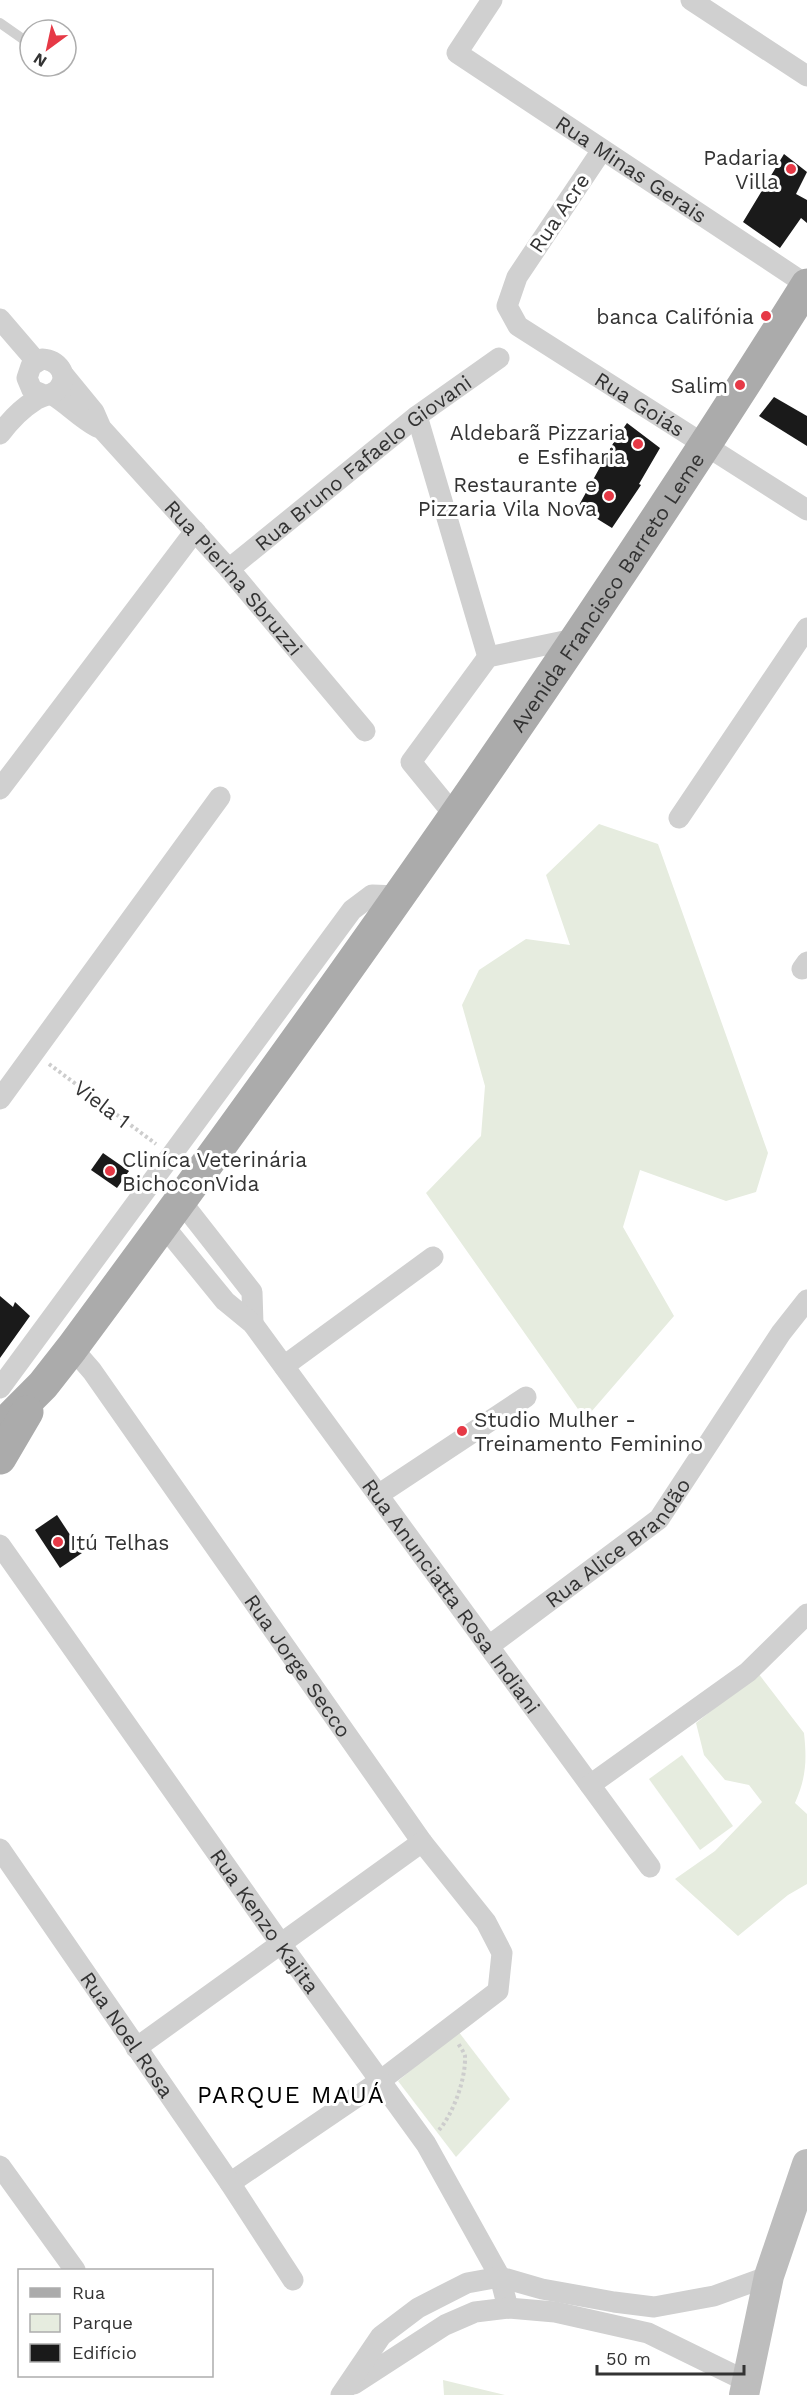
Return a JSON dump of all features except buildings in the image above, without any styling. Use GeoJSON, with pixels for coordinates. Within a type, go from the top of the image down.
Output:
{"type":"FeatureCollection","features":[{"type":"Feature","properties":{"kind":"main road","name":"Avenida Francisco Barreto Leme"},"geometry":{"type":"LineString","coordinates":[[0,1428],[43,1384],[72,1348],[172,1213],[399,896],[706,446],[807,285]]}},
{"type":"Feature","properties":{"kind":"main road","name":"Avenida Francisco Barreto Leme"},"geometry":{"type":"LineString","coordinates":[[0,1458],[43,1384]]}},
{"type":"Feature","properties":{"kind":"main road"},"geometry":{"type":"LineString","coordinates":[[746,2388],[769,2276],[807,2164]]}},
{"type":"Feature","properties":{"kind":"street","name":"Rua Minas Gerais"},"geometry":{"type":"LineString","coordinates":[[492,0],[457,53],[807,285]]}},
{"type":"Feature","properties":{"kind":"street"},"geometry":{"type":"LineString","coordinates":[[691,0],[807,76]]}},
{"type":"Feature","properties":{"kind":"street","name":"Rua Acre"},"geometry":{"type":"LineString","coordinates":[[517,277],[602,150]]}},
{"type":"Feature","properties":{"kind":"street","name":"Rua Goiás"},"geometry":{"type":"LineString","coordinates":[[517,277],[507,306],[518,326],[807,510]]}},
{"type":"Feature","properties":{"kind":"street"},"geometry":{"type":"LineString","coordinates":[[0,319],[36,361]]}},
{"type":"Feature","properties":{"kind":"street","name":"Rua Bruno Fafaelo Giovani"},"geometry":{"type":"LineString","coordinates":[[229,569],[417,416],[499,358]]}},
{"type":"Feature","properties":{"kind":"street"},"geometry":{"type":"LineString","coordinates":[[5,429],[12,410],[41,391],[61,386],[62,373],[55,362],[36,361],[28,371],[41,391]]}},
{"type":"Feature","properties":{"kind":"street","name":"Rua Pierina Sbruzzi"},"geometry":{"type":"LineString","coordinates":[[62,373],[94,412],[101,428],[229,569],[366,731]]}},
{"type":"Feature","properties":{"kind":"street","name":"Rua Pierina Sbruzzi"},"geometry":{"type":"LineString","coordinates":[[41,391],[64,401],[86,421],[101,428]]}},
{"type":"Feature","properties":{"kind":"street"},"geometry":{"type":"LineString","coordinates":[[417,416],[488,657]]}},
{"type":"Feature","properties":{"kind":"street"},"geometry":{"type":"LineString","coordinates":[[0,789],[195,531]]}},
{"type":"Feature","properties":{"kind":"street"},"geometry":{"type":"LineString","coordinates":[[679,818],[807,628]]}},
{"type":"Feature","properties":{"kind":"street"},"geometry":{"type":"LineString","coordinates":[[455,816],[411,762],[488,657],[574,639]]}},
{"type":"Feature","properties":{"kind":"street"},"geometry":{"type":"LineString","coordinates":[[0,1099],[220,796]]}},
{"type":"Feature","properties":{"kind":"street"},"geometry":{"type":"LineString","coordinates":[[0,1388],[352,910],[372,896],[399,896]]}},
{"type":"Feature","properties":{"kind":"street"},"geometry":{"type":"LineString","coordinates":[[172,1213],[252,1292],[254,1324]]}},
{"type":"Feature","properties":{"kind":"street","name":"Rua Anunciatta Rosa Indiani"},"geometry":{"type":"LineString","coordinates":[[172,1213],[225,1301],[254,1324],[650,1867]]}},
{"type":"Feature","properties":{"kind":"street"},"geometry":{"type":"LineString","coordinates":[[285,1366],[433,1257]]}},
{"type":"Feature","properties":{"kind":"street","name":"Rua Alice Brandão"},"geometry":{"type":"LineString","coordinates":[[489,1646],[659,1520],[781,1334],[807,1300]]}},
{"type":"Feature","properties":{"kind":"street","name":"Rua Jorge Secco"},"geometry":{"type":"LineString","coordinates":[[72,1348],[92,1371],[422,1842],[486,1922],[502,1953],[498,1991],[449,2028]]}},
{"type":"Feature","properties":{"kind":"street"},"geometry":{"type":"LineString","coordinates":[[378,1495],[526,1397]]}},
{"type":"Feature","properties":{"kind":"street","name":"Rua Kenzo Kajita"},"geometry":{"type":"LineString","coordinates":[[0,1545],[281,1944],[426,2144],[501,2277],[508,2308]]}},
{"type":"Feature","properties":{"kind":"street"},"geometry":{"type":"LineString","coordinates":[[590,1785],[748,1672],[807,1614]]}},
{"type":"Feature","properties":{"kind":"street"},"geometry":{"type":"LineString","coordinates":[[136,2048],[422,1842]]}},
{"type":"Feature","properties":{"kind":"street","name":"Rua Noel Rosa"},"geometry":{"type":"LineString","coordinates":[[0,1850],[230,2183],[293,2280]]}},
{"type":"Feature","properties":{"kind":"street"},"geometry":{"type":"LineString","coordinates":[[230,2183],[380,2081],[449,2028]]}},
{"type":"Feature","properties":{"kind":"street"},"geometry":{"type":"LineString","coordinates":[[0,2166],[74,2269]]}},
{"type":"Feature","properties":{"kind":"street"},"geometry":{"type":"LineString","coordinates":[[342,2393],[381,2336],[418,2308],[467,2283],[501,2277],[542,2289],[654,2307],[714,2296],[769,2276]]}},
{"type":"Feature","properties":{"kind":"street"},"geometry":{"type":"LineString","coordinates":[[648,2333],[654,2307]]}},
{"type":"Feature","properties":{"kind":"street"},"geometry":{"type":"LineString","coordinates":[[342,2393],[445,2325],[475,2312],[508,2308],[555,2312],[648,2333],[746,2388]]}},
{"type":"Feature","properties":{"kind":"lane"},"geometry":{"type":"LineString","coordinates":[[0,23],[18,36]]}},
{"type":"Feature","properties":{"kind":"path","name":"Viela 1"},"geometry":{"type":"LineString","coordinates":[[34,1052],[171,1155]]}},
{"type":"Feature","properties":{"kind":"path"},"geometry":{"type":"LineString","coordinates":[[426,2144],[450,2117],[461,2082],[465,2055],[449,2028]]}},
{"type":"Feature","properties":{"kind":"green space"},"geometry":{"type":"Polygon","coordinates":[[[599,824],[658,844],[768,1153],[756,1192],[726,1201],[640,1170],[623,1227],[674,1316],[585,1419],[426,1193],[481,1136],[485,1086],[462,1005],[479,970],[526,939],[570,945],[546,875],[599,824]]]}},
{"type":"Feature","properties":{"kind":"green space"},"geometry":{"type":"Polygon","coordinates":[[[758,1673],[804,1733],[805,1769],[795,1803],[807,1814],[807,1884],[788,1895],[738,1936],[675,1879],[715,1851],[762,1802],[749,1785],[725,1780],[704,1755],[696,1723],[758,1673]]]}},
{"type":"Feature","properties":{"kind":"green space"},"geometry":{"type":"Polygon","coordinates":[[[682,1755],[733,1826],[700,1850],[649,1779],[682,1755]]]}},
{"type":"Feature","properties":{"kind":"green space"},"geometry":{"type":"Polygon","coordinates":[[[458,2031],[510,2099],[456,2157],[398,2081],[458,2031]]]}},
{"type":"Feature","properties":{"kind":"green space"},"geometry":{"type":"Polygon","coordinates":[[[443,2380],[505,2395],[444,2395],[443,2380]]]}},
{"type":"Feature","properties":{"kind":"place","name":"Padaria Villa"},"geometry":{"type":"Point","coordinates":[791,169]}},
{"type":"Feature","properties":{"kind":"place","name":"banca Califónia"},"geometry":{"type":"Point","coordinates":[766,316]}},
{"type":"Feature","properties":{"kind":"place","name":"Salim"},"geometry":{"type":"Point","coordinates":[740,385]}},
{"type":"Feature","properties":{"kind":"place","name":"Aldebarã Pizzaria e Esfiharia"},"geometry":{"type":"Point","coordinates":[638,444]}},
{"type":"Feature","properties":{"kind":"place","name":"Restaurante e Pizzaria Vila Nova"},"geometry":{"type":"Point","coordinates":[609,496]}},
{"type":"Feature","properties":{"kind":"place","name":"Cliníca Veterinária BichoconVida"},"geometry":{"type":"Point","coordinates":[110,1171]}},
{"type":"Feature","properties":{"kind":"place","name":"Studio Mulher - Treinamento Feminino"},"geometry":{"type":"Point","coordinates":[462,1431]}},
{"type":"Feature","properties":{"kind":"place","name":"Itú Telhas"},"geometry":{"type":"Point","coordinates":[58,1542]}},
{"type":"Feature","properties":{"kind":"district","name":"PARQUE MAUÁ"},"geometry":{"type":"Point","coordinates":[291,2095]}}]}
